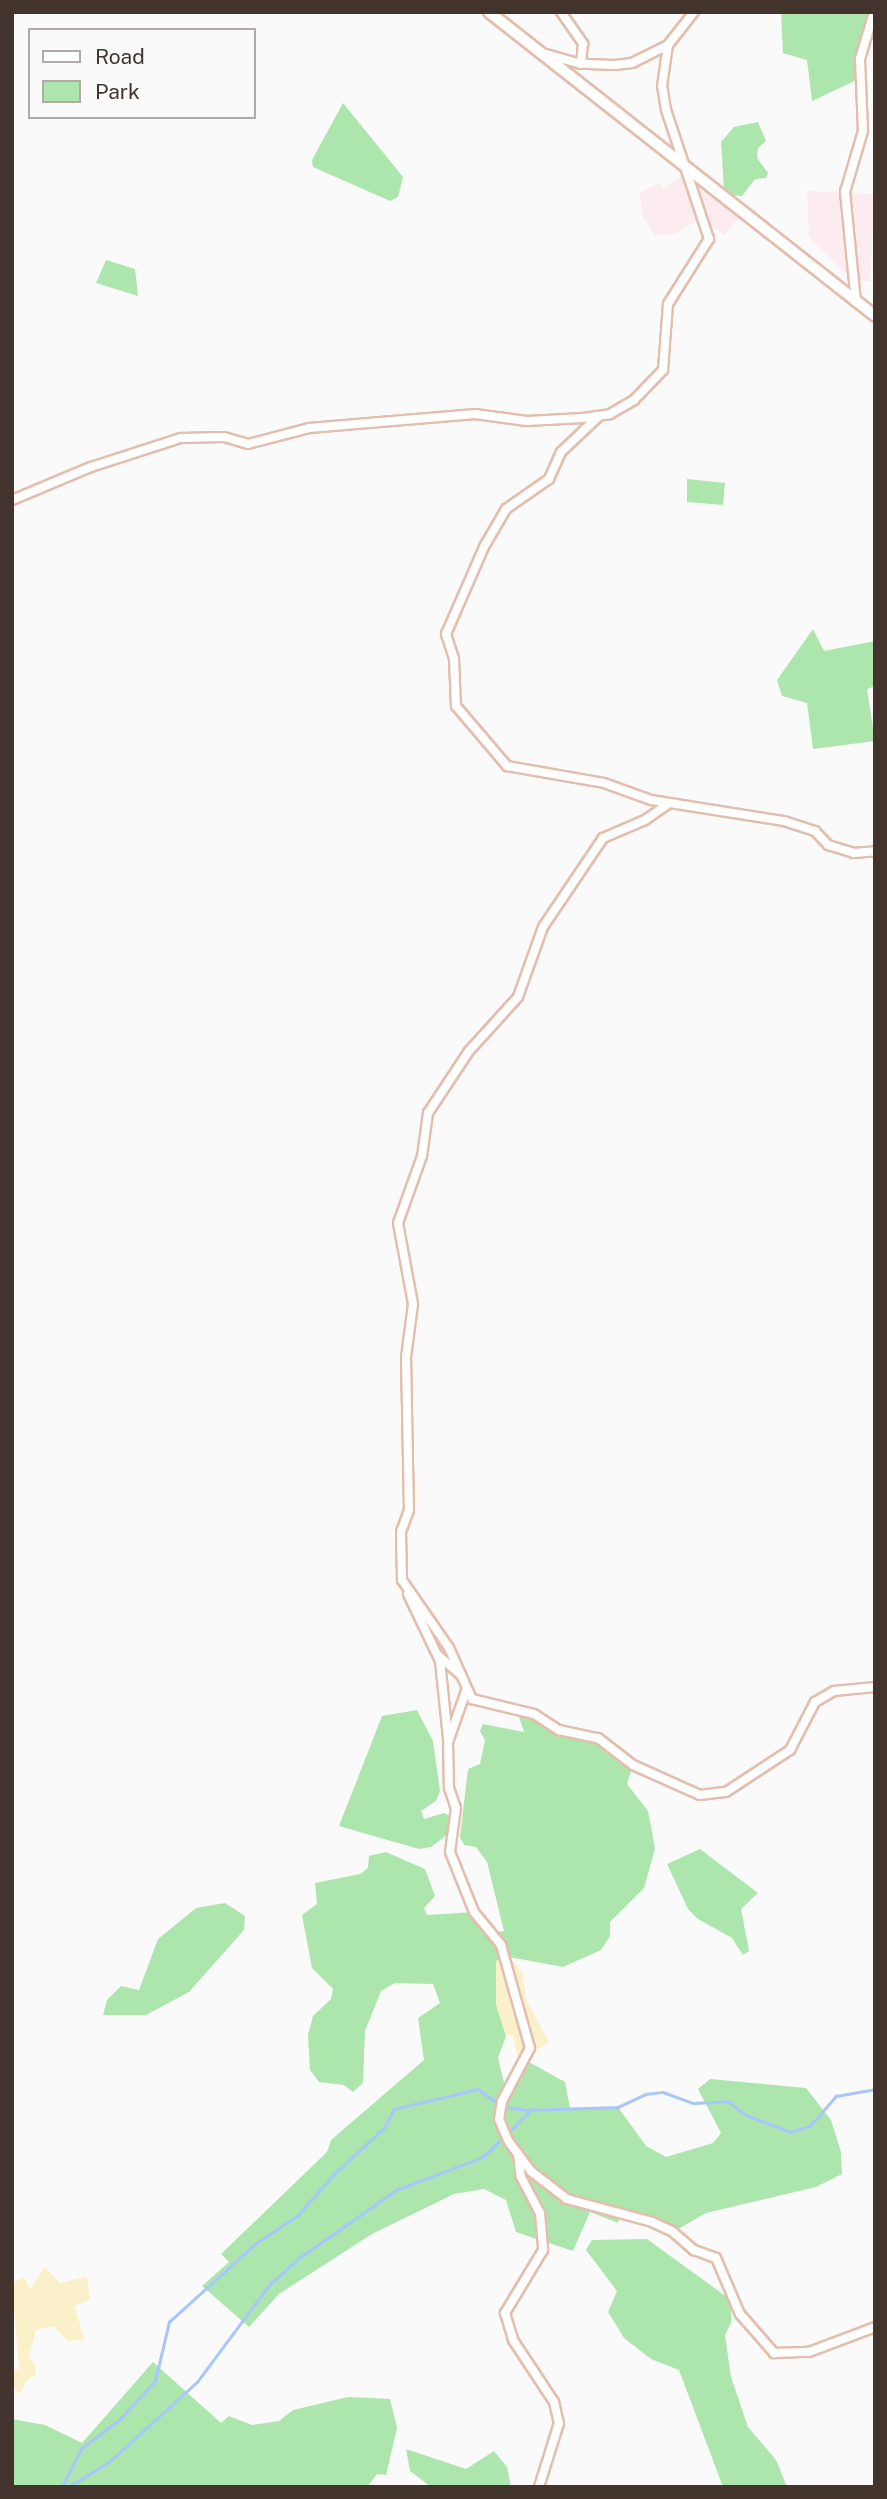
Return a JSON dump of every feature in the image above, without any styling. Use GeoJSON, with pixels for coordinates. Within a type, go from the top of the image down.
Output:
{"type":"FeatureCollection","features":[{"type":"Feature","properties":{"kind":"street"},"geometry":{"type":"LineString","coordinates":[[489,12],[875,316]]}},
{"type":"Feature","properties":{"kind":"street"},"geometry":{"type":"LineString","coordinates":[[561,12],[583,44],[581,64]]}},
{"type":"Feature","properties":{"kind":"street"},"geometry":{"type":"LineString","coordinates":[[542,53],[581,64],[632,63],[668,45],[694,12]]}},
{"type":"Feature","properties":{"kind":"street"},"geometry":{"type":"LineString","coordinates":[[856,302],[845,192],[863,131],[860,59],[873,12]]}},
{"type":"Feature","properties":{"kind":"street"},"geometry":{"type":"LineString","coordinates":[[12,500],[123,455],[181,438],[224,437],[248,444],[309,428],[465,414],[527,421],[600,415],[625,407],[663,370],[668,304],[709,239],[688,171],[675,140],[662,86],[668,45]]}},
{"type":"Feature","properties":{"kind":"street"},"geometry":{"type":"LineString","coordinates":[[600,415],[561,452],[550,480],[506,509],[484,547],[446,634],[454,659],[456,706],[507,766],[604,783],[668,804],[784,821],[815,831],[828,845],[854,853],[875,851]]}},
{"type":"Feature","properties":{"kind":"street"},"geometry":{"type":"LineString","coordinates":[[668,804],[645,820],[603,838],[543,928],[518,997],[469,1051],[428,1113],[422,1156],[398,1223],[413,1304],[406,1357],[409,1510],[401,1532],[405,1588],[434,1651],[445,1683],[449,1788],[456,1808],[450,1852],[474,1912],[501,1945],[530,2048],[506,2092],[499,2119],[518,2154],[544,2182],[577,2204],[652,2222],[673,2232],[694,2250],[716,2258],[740,2314],[774,2353],[808,2352],[875,2327]]}},
{"type":"Feature","properties":{"kind":"street"},"geometry":{"type":"LineString","coordinates":[[405,1588],[422,1605],[466,1688],[478,1702],[534,1714],[559,1730],[598,1738],[633,1765],[700,1794],[726,1792],[790,1750],[815,1702],[834,1691],[875,1687]]}},
{"type":"Feature","properties":{"kind":"street"},"geometry":{"type":"LineString","coordinates":[[434,1651],[462,1676]]}},
{"type":"Feature","properties":{"kind":"street"},"geometry":{"type":"LineString","coordinates":[[448,1742],[463,1709],[466,1688]]}},
{"type":"Feature","properties":{"kind":"street"},"geometry":{"type":"LineString","coordinates":[[518,2154],[522,2177],[540,2213],[542,2250],[505,2313],[513,2340],[554,2402],[559,2424],[539,2487]]}},
{"type":"Feature","properties":{"kind":"shaded area"},"geometry":{"type":"Polygon","coordinates":[[[688,171],[743,213],[724,235],[700,218],[677,233],[655,236],[642,215],[640,193],[659,183],[663,189],[688,171]]]}},
{"type":"Feature","properties":{"kind":"shaded area"},"geometry":{"type":"Polygon","coordinates":[[[807,191],[875,194],[870,281],[854,282],[809,237],[807,191]]]}},
{"type":"Feature","properties":{"kind":"green space"},"geometry":{"type":"Polygon","coordinates":[[[781,12],[874,12],[859,79],[812,101],[807,60],[783,53],[781,12]]]}},
{"type":"Feature","properties":{"kind":"green space"},"geometry":{"type":"Polygon","coordinates":[[[343,103],[403,177],[398,197],[390,201],[313,167],[312,160],[343,103]]]}},
{"type":"Feature","properties":{"kind":"green space"},"geometry":{"type":"Polygon","coordinates":[[[758,122],[766,141],[758,148],[757,158],[768,173],[766,178],[755,179],[742,196],[731,195],[724,190],[721,142],[734,127],[758,122]]]}},
{"type":"Feature","properties":{"kind":"green space"},"geometry":{"type":"Polygon","coordinates":[[[106,260],[135,269],[138,296],[96,283],[106,260]]]}},
{"type":"Feature","properties":{"kind":"green space"},"geometry":{"type":"Polygon","coordinates":[[[687,479],[725,483],[723,505],[687,502],[687,479]]]}},
{"type":"Feature","properties":{"kind":"green space"},"geometry":{"type":"Polygon","coordinates":[[[813,629],[824,651],[875,641],[875,686],[867,689],[875,741],[813,749],[807,703],[782,696],[777,680],[813,629]]]}},
{"type":"Feature","properties":{"kind":"green space"},"geometry":{"type":"Polygon","coordinates":[[[417,1710],[433,1741],[440,1791],[436,1801],[421,1811],[424,1819],[444,1813],[456,1819],[452,1831],[431,1847],[419,1849],[339,1826],[382,1716],[417,1710]]]}},
{"type":"Feature","properties":{"kind":"green space"},"geometry":{"type":"Polygon","coordinates":[[[517,1711],[534,1714],[559,1730],[598,1738],[633,1765],[627,1784],[648,1811],[655,1848],[644,1888],[610,1922],[610,1936],[601,1950],[563,1967],[509,1957],[496,1961],[496,2004],[506,2036],[498,2058],[506,2091],[527,2061],[565,2082],[570,2108],[618,2107],[646,2146],[666,2157],[713,2143],[721,2133],[698,2089],[710,2079],[806,2088],[831,2120],[841,2152],[842,2174],[816,2187],[706,2213],[673,2232],[621,2214],[618,2223],[590,2212],[573,2251],[516,2232],[506,2200],[484,2189],[454,2194],[372,2234],[279,2294],[249,2327],[202,2286],[229,2262],[221,2254],[327,2152],[331,2140],[424,2060],[418,2018],[440,2003],[433,1984],[395,1983],[381,1991],[365,2031],[363,2083],[353,2092],[344,2085],[319,2082],[310,2070],[308,2035],[313,2016],[331,1999],[333,1989],[312,1968],[302,1915],[317,1904],[315,1883],[360,1874],[368,1868],[369,1856],[386,1852],[425,1869],[435,1896],[424,1908],[427,1915],[474,1912],[494,1932],[504,1931],[487,1862],[476,1847],[464,1845],[460,1837],[468,1769],[480,1764],[485,1740],[480,1731],[483,1724],[524,1732],[517,1711]]]}},
{"type":"Feature","properties":{"kind":"green space"},"geometry":{"type":"Polygon","coordinates":[[[700,1849],[758,1893],[741,1909],[749,1951],[743,1955],[732,1938],[698,1919],[688,1909],[667,1864],[700,1849]]]}},
{"type":"Feature","properties":{"kind":"green space"},"geometry":{"type":"Polygon","coordinates":[[[225,1903],[245,1916],[244,1930],[189,1992],[146,2015],[103,2015],[107,2000],[121,1986],[139,1990],[158,1939],[196,1908],[225,1903]]]}},
{"type":"Feature","properties":{"kind":"green space"},"geometry":{"type":"Polygon","coordinates":[[[647,2239],[731,2300],[731,2323],[725,2335],[731,2377],[748,2427],[776,2460],[787,2487],[723,2487],[679,2370],[651,2359],[624,2338],[608,2312],[617,2291],[586,2250],[592,2240],[647,2239]]]}},
{"type":"Feature","properties":{"kind":"green space"},"geometry":{"type":"Polygon","coordinates":[[[153,2362],[221,2423],[229,2416],[252,2425],[279,2421],[293,2410],[348,2397],[390,2399],[397,2428],[386,2475],[377,2474],[367,2487],[12,2487],[12,2419],[45,2425],[82,2443],[153,2362]]]}},
{"type":"Feature","properties":{"kind":"green space"},"geometry":{"type":"Polygon","coordinates":[[[406,2449],[466,2469],[494,2451],[507,2467],[511,2487],[431,2487],[410,2471],[406,2449]]]}},
{"type":"Feature","properties":{"kind":"sand"},"geometry":{"type":"Polygon","coordinates":[[[509,1957],[522,1972],[527,2000],[549,2043],[522,2057],[517,2054],[513,2035],[506,2036],[496,2004],[496,1961],[509,1957]]]}},
{"type":"Feature","properties":{"kind":"sand"},"geometry":{"type":"Polygon","coordinates":[[[45,2267],[60,2283],[87,2276],[90,2300],[75,2306],[84,2340],[68,2341],[53,2326],[36,2330],[29,2356],[36,2368],[35,2376],[26,2381],[21,2393],[16,2392],[12,2370],[19,2369],[12,2283],[24,2277],[30,2289],[45,2267]]]}},
{"type":"Feature","properties":{"kind":"waterway"},"geometry":{"type":"LineString","coordinates":[[62,2487],[81,2449],[120,2419],[155,2381],[169,2322],[255,2244],[298,2215],[333,2175],[384,2128],[394,2109],[478,2089],[503,2107],[526,2110],[618,2107],[646,2094],[663,2092],[693,2103],[728,2101],[746,2115],[791,2132],[810,2126],[836,2096],[875,2089]]}},
{"type":"Feature","properties":{"kind":"waterway"},"geometry":{"type":"LineString","coordinates":[[68,2487],[109,2462],[197,2382],[269,2285],[299,2258],[396,2190],[483,2157],[532,2109]]}}]}
